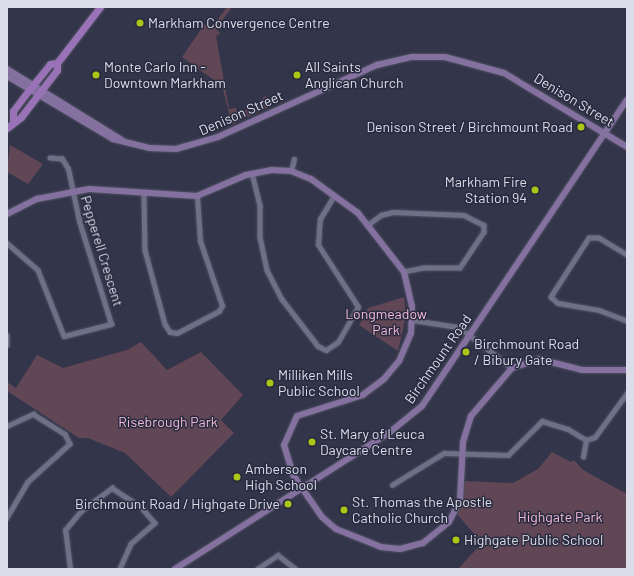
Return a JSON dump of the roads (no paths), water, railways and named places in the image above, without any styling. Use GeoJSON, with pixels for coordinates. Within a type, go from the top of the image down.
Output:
{"type":"FeatureCollection","features":[{"type":"Feature","properties":{"kind":"main road"},"geometry":{"type":"LineString","coordinates":[[7,128],[13,120],[21,117],[38,96],[57,70],[57,63],[100,7]]}},
{"type":"Feature","properties":{"kind":"main road","name":"Denison Street"},"geometry":{"type":"LineString","coordinates":[[7,69],[32,87],[38,96],[113,139],[164,149],[196,146],[370,68],[394,60],[430,56],[460,59],[504,73],[627,147]]}},
{"type":"Feature","properties":{"kind":"main road"},"geometry":{"type":"LineString","coordinates":[[13,120],[13,111],[50,64],[57,63]]}},
{"type":"Feature","properties":{"kind":"main road","name":"Denison Street"},"geometry":{"type":"LineString","coordinates":[[7,76],[32,87],[42,89],[122,140]]}},
{"type":"Feature","properties":{"kind":"main road","name":"Birchmount Road"},"geometry":{"type":"LineString","coordinates":[[175,569],[411,417],[441,381],[627,100]]}},
{"type":"Feature","properties":{"kind":"main road"},"geometry":{"type":"LineString","coordinates":[[7,214],[24,203],[72,191],[96,189],[144,194],[197,196],[252,173],[291,171],[334,196],[368,224],[404,272],[412,320],[405,351],[384,379],[353,399],[304,412],[290,427],[285,454],[301,489],[322,517],[336,529],[381,547],[409,547],[437,534],[455,514],[462,490],[462,454],[471,416],[512,368],[539,359],[582,370],[627,370]]}},
{"type":"Feature","properties":{"kind":"street"},"geometry":{"type":"LineString","coordinates":[[50,158],[57,156],[65,163],[72,191]]}},
{"type":"Feature","properties":{"kind":"street"},"geometry":{"type":"LineString","coordinates":[[291,171],[294,159]]}},
{"type":"Feature","properties":{"kind":"street"},"geometry":{"type":"LineString","coordinates":[[252,173],[260,206],[260,237],[267,270],[282,299],[318,346],[326,350],[338,342],[358,307],[317,240],[320,219],[334,196]]}},
{"type":"Feature","properties":{"kind":"street","name":"Pepperell Crescent"},"geometry":{"type":"LineString","coordinates":[[7,244],[38,270],[64,336],[111,324],[72,191]]}},
{"type":"Feature","properties":{"kind":"street"},"geometry":{"type":"LineString","coordinates":[[144,194],[145,250],[165,324],[170,332],[177,333],[219,311],[222,306],[200,240],[197,196]]}},
{"type":"Feature","properties":{"kind":"street"},"geometry":{"type":"LineString","coordinates":[[368,224],[381,215],[393,212],[457,214],[476,218],[484,225],[484,232],[460,268],[424,268],[404,272]]}},
{"type":"Feature","properties":{"kind":"street"},"geometry":{"type":"LineString","coordinates":[[627,254],[599,238],[589,238],[552,297],[558,303],[606,312],[627,321]]}},
{"type":"Feature","properties":{"kind":"street"},"geometry":{"type":"LineString","coordinates":[[412,320],[449,323],[471,334],[512,368]]}},
{"type":"Feature","properties":{"kind":"street"},"geometry":{"type":"LineString","coordinates":[[7,335],[7,345]]}},
{"type":"Feature","properties":{"kind":"street"},"geometry":{"type":"LineString","coordinates":[[586,440],[594,437],[627,393]]}},
{"type":"Feature","properties":{"kind":"street"},"geometry":{"type":"LineString","coordinates":[[7,426],[33,414],[65,434],[70,444],[28,482],[7,518]]}},
{"type":"Feature","properties":{"kind":"street"},"geometry":{"type":"LineString","coordinates":[[392,485],[444,453],[508,455],[542,421],[568,429],[586,440]]}},
{"type":"Feature","properties":{"kind":"street"},"geometry":{"type":"LineString","coordinates":[[583,457],[586,440]]}},
{"type":"Feature","properties":{"kind":"street"},"geometry":{"type":"LineString","coordinates":[[70,569],[65,530],[81,511],[112,488],[141,507],[155,523],[131,544],[120,569]]}},
{"type":"Feature","properties":{"kind":"street"},"geometry":{"type":"LineString","coordinates":[[257,569],[278,555],[296,569]]}},
{"type":"Feature","properties":{"kind":"place","name":"Markham Convergence Centre"},"geometry":{"type":"Point","coordinates":[140,23]}},
{"type":"Feature","properties":{"kind":"place","name":"Monte Carlo Inn - Downtown Markham"},"geometry":{"type":"Point","coordinates":[96,75]}},
{"type":"Feature","properties":{"kind":"place","name":"All Saints Anglican Church"},"geometry":{"type":"Point","coordinates":[297,75]}},
{"type":"Feature","properties":{"kind":"place","name":"Denison Street / Birchmount Road"},"geometry":{"type":"Point","coordinates":[581,127]}},
{"type":"Feature","properties":{"kind":"place","name":"Markham Fire Station 94"},"geometry":{"type":"Point","coordinates":[535,190]}},
{"type":"Feature","properties":{"kind":"place","name":"Birchmount Road / Bibury Gate"},"geometry":{"type":"Point","coordinates":[466,352]}},
{"type":"Feature","properties":{"kind":"place","name":"Milliken Mills Public School"},"geometry":{"type":"Point","coordinates":[270,383]}},
{"type":"Feature","properties":{"kind":"place","name":"St. Mary of Leuca Daycare Centre"},"geometry":{"type":"Point","coordinates":[312,442]}},
{"type":"Feature","properties":{"kind":"place","name":"Amberson High School"},"geometry":{"type":"Point","coordinates":[237,477]}},
{"type":"Feature","properties":{"kind":"place","name":"Birchmount Road / Highgate Drive"},"geometry":{"type":"Point","coordinates":[288,504]}},
{"type":"Feature","properties":{"kind":"place","name":"St. Thomas the Apostle Catholic Church"},"geometry":{"type":"Point","coordinates":[344,510]}},
{"type":"Feature","properties":{"kind":"place","name":"Highgate Public School"},"geometry":{"type":"Point","coordinates":[456,540]}},
{"type":"Feature","properties":{"kind":"park label","name":"Longmeadow Park"},"geometry":{"type":"Point","coordinates":[386,322]}},
{"type":"Feature","properties":{"kind":"park label","name":"Risebrough Park"},"geometry":{"type":"Point","coordinates":[168,422]}},
{"type":"Feature","properties":{"kind":"park label","name":"Highgate Park"},"geometry":{"type":"Point","coordinates":[560,517]}}]}
